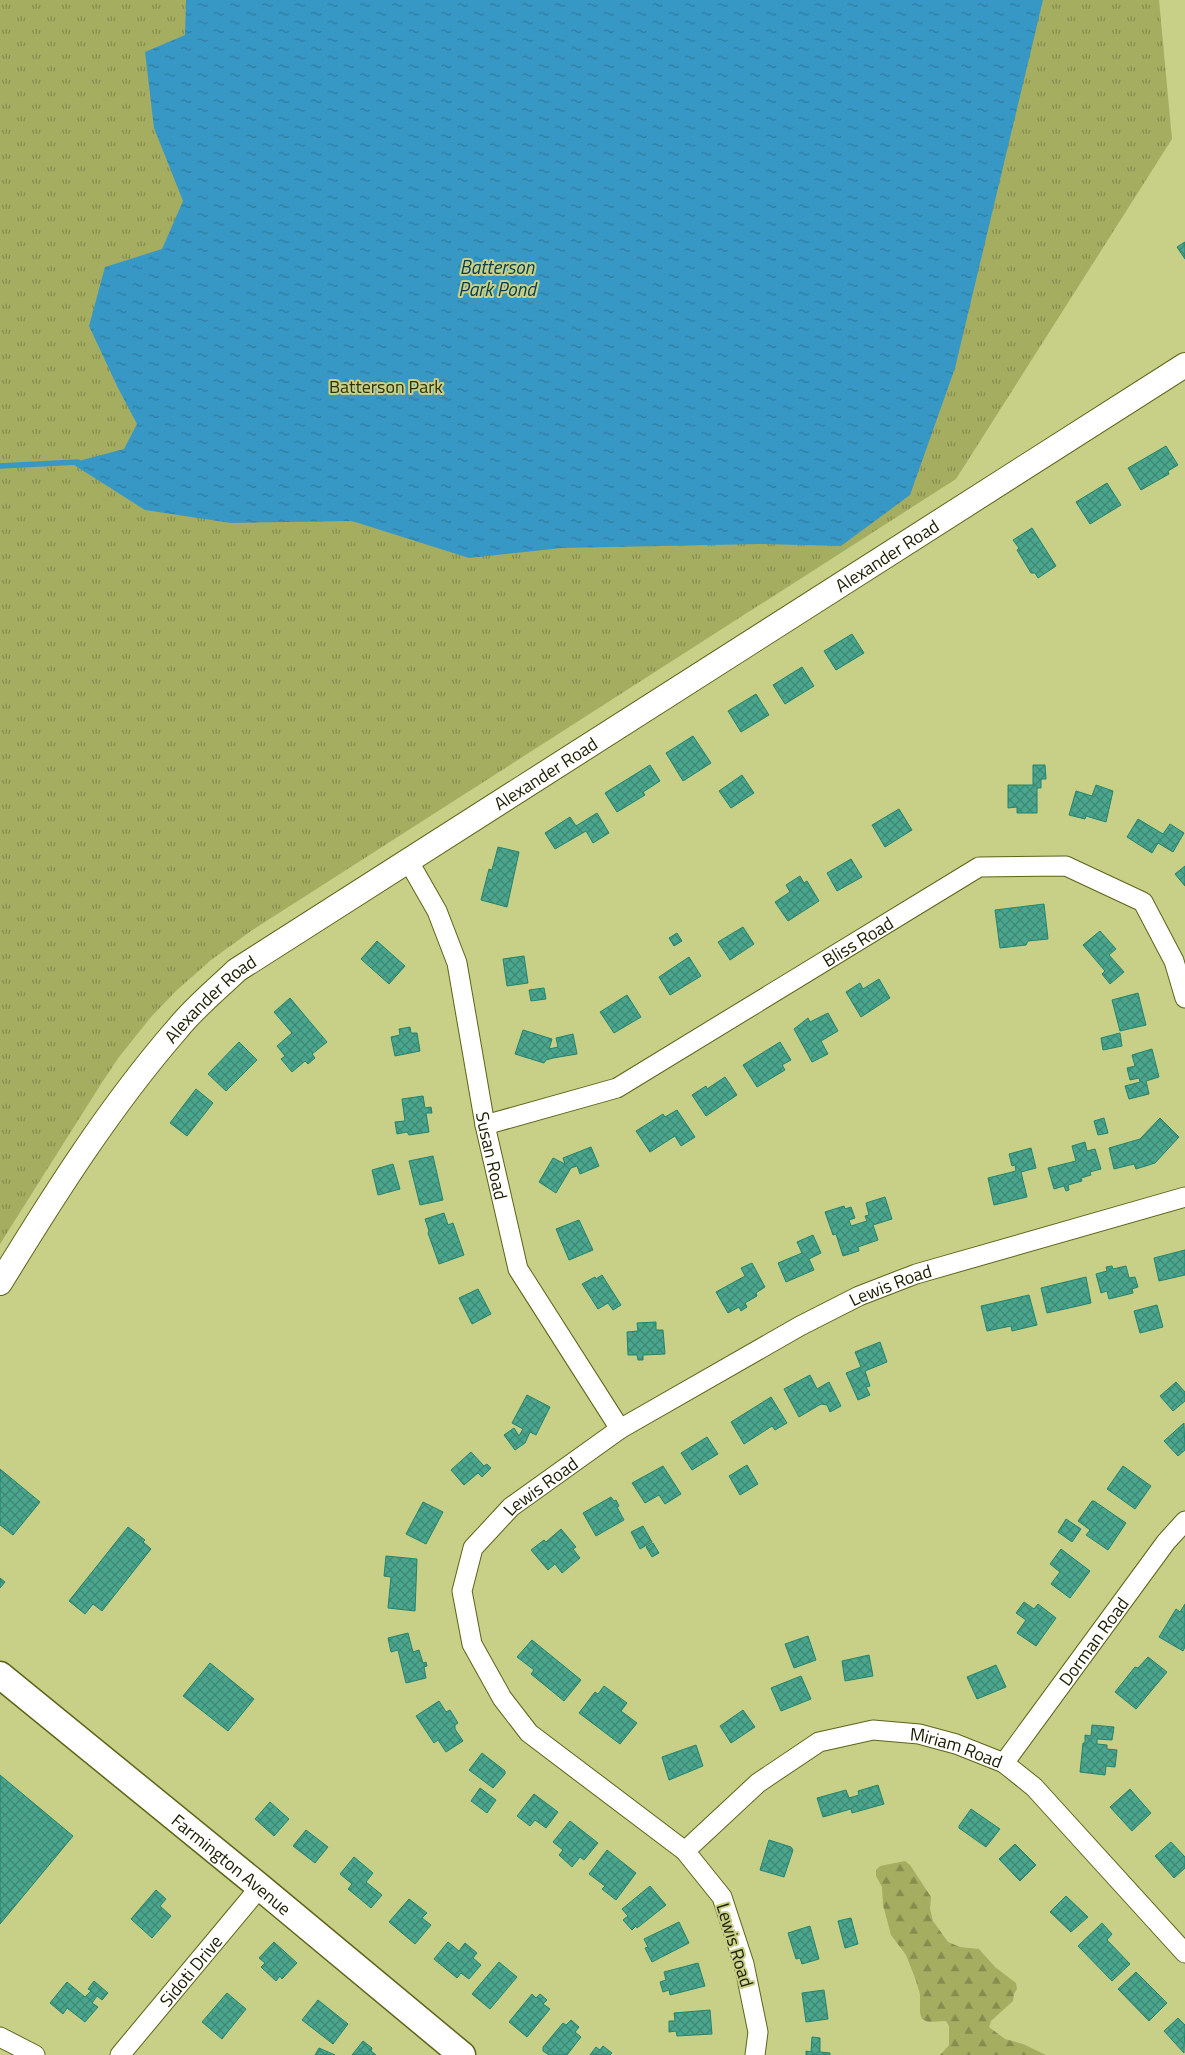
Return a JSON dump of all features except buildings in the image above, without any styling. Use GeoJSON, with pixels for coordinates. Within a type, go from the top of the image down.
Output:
{"type":"FeatureCollection","features":[{"type":"Feature","properties":{"kind":"main road","name":"Farmington Avenue"},"geometry":{"type":"LineString","coordinates":[[0,1676],[260,1887],[462,2055]]}},
{"type":"Feature","properties":{"kind":"street","name":"Alexander Road"},"geometry":{"type":"LineString","coordinates":[[0,1283],[62,1182],[116,1106],[178,1027],[237,970],[1185,365]]}},
{"type":"Feature","properties":{"kind":"street","name":"Susan Road"},"geometry":{"type":"LineString","coordinates":[[409,862],[437,911],[457,963],[485,1125],[518,1269],[620,1429]]}},
{"type":"Feature","properties":{"kind":"street","name":"Bliss Road"},"geometry":{"type":"LineString","coordinates":[[485,1125],[617,1088],[979,867],[1066,866],[1143,902],[1174,961],[1185,998]]}},
{"type":"Feature","properties":{"kind":"street","name":"Lewis Road"},"geometry":{"type":"LineString","coordinates":[[755,2055],[758,2032],[744,1964],[722,1897],[685,1851],[529,1732],[502,1698],[472,1644],[462,1591],[473,1548],[512,1507],[620,1429],[800,1326],[859,1296],[916,1274],[1185,1196]]}},
{"type":"Feature","properties":{"kind":"street","name":"Dorman Road"},"geometry":{"type":"LineString","coordinates":[[1004,1763],[1166,1542],[1185,1520]]}},
{"type":"Feature","properties":{"kind":"street","name":"Miriam Road"},"geometry":{"type":"LineString","coordinates":[[685,1851],[758,1783],[819,1742],[873,1730],[919,1734],[956,1744],[1004,1763],[1034,1787],[1185,1953]]}},
{"type":"Feature","properties":{"kind":"street","name":"Sidoti Drive"},"geometry":{"type":"LineString","coordinates":[[120,2055],[260,1887]]}},
{"type":"Feature","properties":{"kind":"street"},"geometry":{"type":"LineString","coordinates":[[0,2037],[35,2055]]}},
{"type":"Feature","properties":{"kind":"green space","name":"Batterson Park"},"geometry":{"type":"Polygon","coordinates":[[[0,0],[1159,0],[1172,139],[956,479],[251,931],[211,960],[176,991],[151,1017],[119,1057],[0,1244],[0,0]]]}},
{"type":"Feature","properties":{"kind":"green space"},"geometry":{"type":"Polygon","coordinates":[[[905,1861],[910,1865],[931,1897],[930,1909],[933,1921],[948,1942],[960,1947],[979,1949],[995,1967],[1016,1983],[1017,1989],[1013,2001],[991,2021],[989,2027],[1005,2039],[1023,2044],[1046,2055],[940,2055],[949,2045],[949,2026],[946,2021],[928,2022],[922,2019],[920,2013],[920,1994],[915,1978],[906,1955],[891,1935],[883,1905],[882,1887],[876,1876],[876,1870],[880,1866],[905,1861]]]}},
{"type":"Feature","properties":{"kind":"water","name":"Batterson Park Pond"},"geometry":{"type":"Polygon","coordinates":[[[186,0],[1043,0],[955,368],[910,495],[841,546],[759,544],[562,548],[469,558],[352,521],[231,523],[145,510],[71,463],[124,449],[137,424],[89,326],[105,267],[162,249],[183,201],[154,128],[145,52],[185,35],[186,0]]]}},
{"type":"Feature","properties":{"kind":"waterway"},"geometry":{"type":"LineString","coordinates":[[0,466],[78,462]]}}]}
